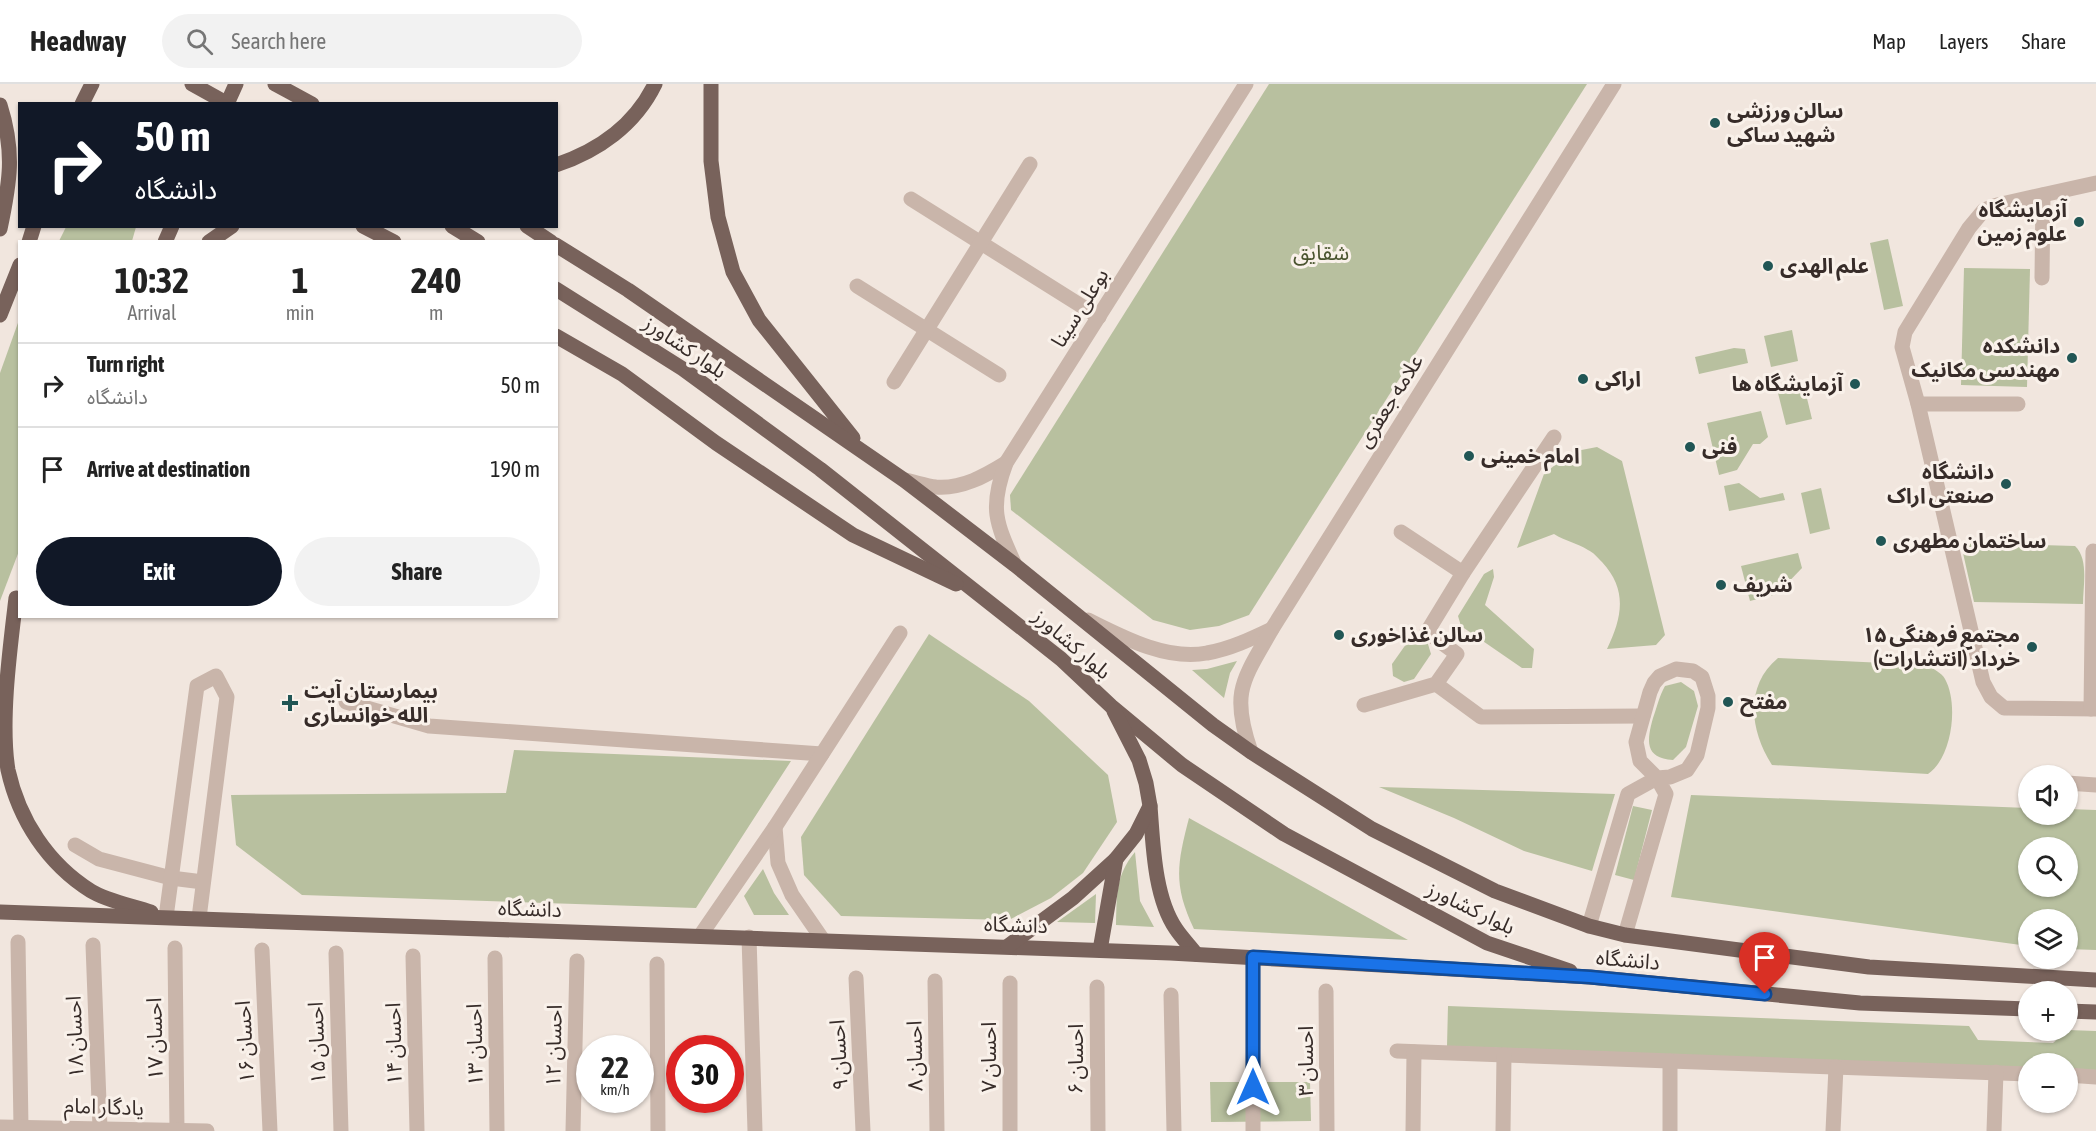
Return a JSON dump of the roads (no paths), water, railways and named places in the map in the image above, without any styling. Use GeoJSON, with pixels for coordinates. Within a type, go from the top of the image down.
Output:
{"type":"FeatureCollection","features":[{"type":"Feature","properties":{"kind":"main road"},"geometry":{"type":"LineString","coordinates":[[83,102],[92,84]]}},
{"type":"Feature","properties":{"kind":"main road"},"geometry":{"type":"LineString","coordinates":[[192,84],[224,102]]}},
{"type":"Feature","properties":{"kind":"main road"},"geometry":{"type":"LineString","coordinates":[[229,102],[236,84]]}},
{"type":"Feature","properties":{"kind":"main road"},"geometry":{"type":"LineString","coordinates":[[275,84],[308,102]]}},
{"type":"Feature","properties":{"kind":"main road"},"geometry":{"type":"LineString","coordinates":[[558,164],[581,157],[609,140],[635,115],[655,84]]}},
{"type":"Feature","properties":{"kind":"main road"},"geometry":{"type":"LineString","coordinates":[[711,84],[711,161],[718,217],[733,272],[759,320],[865,452]]}},
{"type":"Feature","properties":{"kind":"main road"},"geometry":{"type":"LineString","coordinates":[[0,105],[7,126],[10,154],[10,182],[0,229]]}},
{"type":"Feature","properties":{"kind":"main road"},"geometry":{"type":"LineString","coordinates":[[212,240],[228,228]]}},
{"type":"Feature","properties":{"kind":"main road"},"geometry":{"type":"LineString","coordinates":[[367,228],[390,240]]}},
{"type":"Feature","properties":{"kind":"main road"},"geometry":{"type":"LineString","coordinates":[[455,228],[475,240]]}},
{"type":"Feature","properties":{"kind":"main road"},"geometry":{"type":"LineString","coordinates":[[530,228],[548,240]]}},
{"type":"Feature","properties":{"kind":"main road","name":"بلوار کشاورز"},"geometry":{"type":"LineString","coordinates":[[558,246],[628,290],[904,480],[1016,565],[1213,725],[1251,752],[1372,828],[1495,891],[1589,926]]}},
{"type":"Feature","properties":{"kind":"main road"},"geometry":{"type":"LineString","coordinates":[[0,315],[18,270]]}},
{"type":"Feature","properties":{"kind":"main road","name":"بلوار کشاورز"},"geometry":{"type":"LineString","coordinates":[[558,290],[692,375],[820,469],[1061,659],[1111,706],[1182,765],[1284,834],[1488,943],[1590,977]]}},
{"type":"Feature","properties":{"kind":"main road"},"geometry":{"type":"LineString","coordinates":[[558,337],[622,374],[716,443],[853,535],[981,596]]}},
{"type":"Feature","properties":{"kind":"main road"},"geometry":{"type":"LineString","coordinates":[[0,638],[18,593]]}},
{"type":"Feature","properties":{"kind":"main road"},"geometry":{"type":"LineString","coordinates":[[18,593],[5,693],[4,730],[7,769],[21,810],[40,844],[62,868],[93,892],[166,917]]}},
{"type":"Feature","properties":{"kind":"main road"},"geometry":{"type":"LineString","coordinates":[[1111,706],[1139,760],[1146,783],[1153,850],[1164,903],[1174,927],[1196,954]]}},
{"type":"Feature","properties":{"kind":"main road"},"geometry":{"type":"LineString","coordinates":[[1008,946],[1073,898],[1116,859],[1136,834],[1150,806]]}},
{"type":"Feature","properties":{"kind":"main road"},"geometry":{"type":"LineString","coordinates":[[1101,950],[1116,859]]}},
{"type":"Feature","properties":{"kind":"main road","name":"دانشگاه"},"geometry":{"type":"LineString","coordinates":[[0,912],[1196,954],[1590,977],[1860,1003],[2018,1009]]}},
{"type":"Feature","properties":{"kind":"main road","name":"دانشگاه"},"geometry":{"type":"LineString","coordinates":[[1589,926],[1625,936],[1869,967],[2096,980]]}},
{"type":"Feature","properties":{"kind":"main road"},"geometry":{"type":"LineString","coordinates":[[2078,1011],[2096,1012]]}},
{"type":"Feature","properties":{"kind":"street","name":"بوعلی سینا"},"geometry":{"type":"LineString","coordinates":[[1016,565],[1001,533],[996,507],[998,486],[1006,463],[1246,84]]}},
{"type":"Feature","properties":{"kind":"street","name":"علامه جعفری"},"geometry":{"type":"LineString","coordinates":[[1251,752],[1242,726],[1239,699],[1244,678],[1272,629],[1614,84]]}},
{"type":"Feature","properties":{"kind":"street"},"geometry":{"type":"LineString","coordinates":[[894,382],[1030,164]]}},
{"type":"Feature","properties":{"kind":"street"},"geometry":{"type":"LineString","coordinates":[[2093,551],[2093,709],[2004,708],[1991,697],[1983,682],[1918,404],[1902,347],[1905,332],[1969,228],[1984,210],[1997,205],[2096,183]]}},
{"type":"Feature","properties":{"kind":"street"},"geometry":{"type":"LineString","coordinates":[[2042,278],[2043,195]]}},
{"type":"Feature","properties":{"kind":"street"},"geometry":{"type":"LineString","coordinates":[[911,199],[1099,317]]}},
{"type":"Feature","properties":{"kind":"street"},"geometry":{"type":"LineString","coordinates":[[857,286],[999,375]]}},
{"type":"Feature","properties":{"kind":"street"},"geometry":{"type":"LineString","coordinates":[[1918,404],[2018,404]]}},
{"type":"Feature","properties":{"kind":"street"},"geometry":{"type":"LineString","coordinates":[[1364,705],[1436,684],[1457,654],[1427,632],[1463,573],[1554,437]]}},
{"type":"Feature","properties":{"kind":"street"},"geometry":{"type":"LineString","coordinates":[[904,480],[937,487],[963,484],[984,477],[1006,463]]}},
{"type":"Feature","properties":{"kind":"street"},"geometry":{"type":"LineString","coordinates":[[1401,532],[1463,573]]}},
{"type":"Feature","properties":{"kind":"street"},"geometry":{"type":"LineString","coordinates":[[1075,613],[1143,646],[1172,653],[1205,654],[1237,645],[1272,629]]}},
{"type":"Feature","properties":{"kind":"street"},"geometry":{"type":"LineString","coordinates":[[700,936],[775,827],[900,633]]}},
{"type":"Feature","properties":{"kind":"street"},"geometry":{"type":"LineString","coordinates":[[1589,926],[1628,794],[1658,778],[1670,777],[1687,770],[1697,755],[1708,708],[1706,687],[1702,677],[1693,671],[1681,669],[1660,676],[1650,692],[1636,742],[1644,766],[1658,778],[1666,794],[1625,936]]}},
{"type":"Feature","properties":{"kind":"street"},"geometry":{"type":"LineString","coordinates":[[166,917],[197,686],[216,676],[227,697],[198,918]]}},
{"type":"Feature","properties":{"kind":"street"},"geometry":{"type":"LineString","coordinates":[[1436,684],[1480,717],[1643,717]]}},
{"type":"Feature","properties":{"kind":"street"},"geometry":{"type":"LineString","coordinates":[[346,702],[429,726],[822,754]]}},
{"type":"Feature","properties":{"kind":"street"},"geometry":{"type":"LineString","coordinates":[[2078,784],[2096,785]]}},
{"type":"Feature","properties":{"kind":"street"},"geometry":{"type":"LineString","coordinates":[[775,827],[778,863],[792,896],[823,940]]}},
{"type":"Feature","properties":{"kind":"street"},"geometry":{"type":"LineString","coordinates":[[75,844],[99,859],[171,878],[203,882]]}},
{"type":"Feature","properties":{"kind":"street"},"geometry":{"type":"LineString","coordinates":[[749,937],[755,1131]]}},
{"type":"Feature","properties":{"kind":"street"},"geometry":{"type":"LineString","coordinates":[[18,942],[21,1127]]}},
{"type":"Feature","properties":{"kind":"street","name":"احسان ۱۸"},"geometry":{"type":"LineString","coordinates":[[93,945],[100,1128]]}},
{"type":"Feature","properties":{"kind":"street","name":"احسان ۱۷"},"geometry":{"type":"LineString","coordinates":[[175,948],[177,1131]]}},
{"type":"Feature","properties":{"kind":"street","name":"احسان ۱۶"},"geometry":{"type":"LineString","coordinates":[[262,950],[270,1131]]}},
{"type":"Feature","properties":{"kind":"street","name":"احسان ۱۵"},"geometry":{"type":"LineString","coordinates":[[336,953],[341,1131]]}},
{"type":"Feature","properties":{"kind":"street","name":"احسان ۱۴"},"geometry":{"type":"LineString","coordinates":[[413,956],[417,1131]]}},
{"type":"Feature","properties":{"kind":"street"},"geometry":{"type":"LineString","coordinates":[[1253,957],[1254,1131]]}},
{"type":"Feature","properties":{"kind":"street","name":"احسان ۱۳"},"geometry":{"type":"LineString","coordinates":[[495,958],[497,1131]]}},
{"type":"Feature","properties":{"kind":"street","name":"احسان ۱۲"},"geometry":{"type":"LineString","coordinates":[[573,1131],[577,961]]}},
{"type":"Feature","properties":{"kind":"street"},"geometry":{"type":"LineString","coordinates":[[657,964],[658,1131]]}},
{"type":"Feature","properties":{"kind":"street","name":"احسان ۹"},"geometry":{"type":"LineString","coordinates":[[856,978],[864,1131]]}},
{"type":"Feature","properties":{"kind":"street","name":"احسان ۸"},"geometry":{"type":"LineString","coordinates":[[935,981],[937,1131]]}},
{"type":"Feature","properties":{"kind":"street","name":"احسان ۷"},"geometry":{"type":"LineString","coordinates":[[1010,983],[1010,1131]]}},
{"type":"Feature","properties":{"kind":"street","name":"احسان ۶"},"geometry":{"type":"LineString","coordinates":[[1097,987],[1098,1131]]}},
{"type":"Feature","properties":{"kind":"street","name":"احسان ۳"},"geometry":{"type":"LineString","coordinates":[[1326,991],[1327,1131]]}},
{"type":"Feature","properties":{"kind":"street"},"geometry":{"type":"LineString","coordinates":[[1171,995],[1174,1131]]}},
{"type":"Feature","properties":{"kind":"street"},"geometry":{"type":"LineString","coordinates":[[1397,1051],[2018,1073]]}},
{"type":"Feature","properties":{"kind":"street"},"geometry":{"type":"LineString","coordinates":[[1413,1131],[1414,1052]]}},
{"type":"Feature","properties":{"kind":"street"},"geometry":{"type":"LineString","coordinates":[[1503,1131],[1504,1055]]}},
{"type":"Feature","properties":{"kind":"street"},"geometry":{"type":"LineString","coordinates":[[1670,1061],[1670,1131]]}},
{"type":"Feature","properties":{"kind":"street"},"geometry":{"type":"LineString","coordinates":[[1833,1131],[1836,1066]]}},
{"type":"Feature","properties":{"kind":"street"},"geometry":{"type":"LineString","coordinates":[[1994,1131],[1996,1072]]}},
{"type":"Feature","properties":{"kind":"street"},"geometry":{"type":"LineString","coordinates":[[2078,1076],[2096,1077]]}},
{"type":"Feature","properties":{"kind":"street","name":"یادگار امام"},"geometry":{"type":"LineString","coordinates":[[0,1127],[207,1131]]}},
{"type":"Feature","properties":{"kind":"place","name":"سالن ورزشی شهید ساکی"},"geometry":{"type":"Point","coordinates":[1715,123]}},
{"type":"Feature","properties":{"kind":"place","name":"آزمایشگاه علوم زمین"},"geometry":{"type":"Point","coordinates":[2079,222]}},
{"type":"Feature","properties":{"kind":"place","name":"علم الهدی"},"geometry":{"type":"Point","coordinates":[1768,266]}},
{"type":"Feature","properties":{"kind":"place","name":"دانشکده مهندسی مکانیک"},"geometry":{"type":"Point","coordinates":[2072,358]}},
{"type":"Feature","properties":{"kind":"place","name":"اراکی"},"geometry":{"type":"Point","coordinates":[1583,379]}},
{"type":"Feature","properties":{"kind":"place","name":"آزمایشگاه ها"},"geometry":{"type":"Point","coordinates":[1855,384]}},
{"type":"Feature","properties":{"kind":"place","name":"فنی"},"geometry":{"type":"Point","coordinates":[1690,447]}},
{"type":"Feature","properties":{"kind":"place","name":"امام خمینی"},"geometry":{"type":"Point","coordinates":[1469,456]}},
{"type":"Feature","properties":{"kind":"place","name":"دانشگاه صنعتی اراک"},"geometry":{"type":"Point","coordinates":[2006,484]}},
{"type":"Feature","properties":{"kind":"place","name":"ساختمان مطهری"},"geometry":{"type":"Point","coordinates":[1881,541]}},
{"type":"Feature","properties":{"kind":"place","name":"شریف"},"geometry":{"type":"Point","coordinates":[1721,585]}},
{"type":"Feature","properties":{"kind":"place","name":"سالن غذاخوری"},"geometry":{"type":"Point","coordinates":[1339,635]}},
{"type":"Feature","properties":{"kind":"place","name":"مجتمع فرهنگی ۱۵ خرداد (انتشارات)"},"geometry":{"type":"Point","coordinates":[2032,647]}},
{"type":"Feature","properties":{"kind":"place","name":"مفتح"},"geometry":{"type":"Point","coordinates":[1728,702]}},
{"type":"Feature","properties":{"kind":"place","name":"بیمارستان آیت الله خوانساری"},"geometry":{"type":"Point","coordinates":[290,703]}},
{"type":"Feature","properties":{"kind":"park label","name":"شقایق"},"geometry":{"type":"Point","coordinates":[1321,253]}}]}
